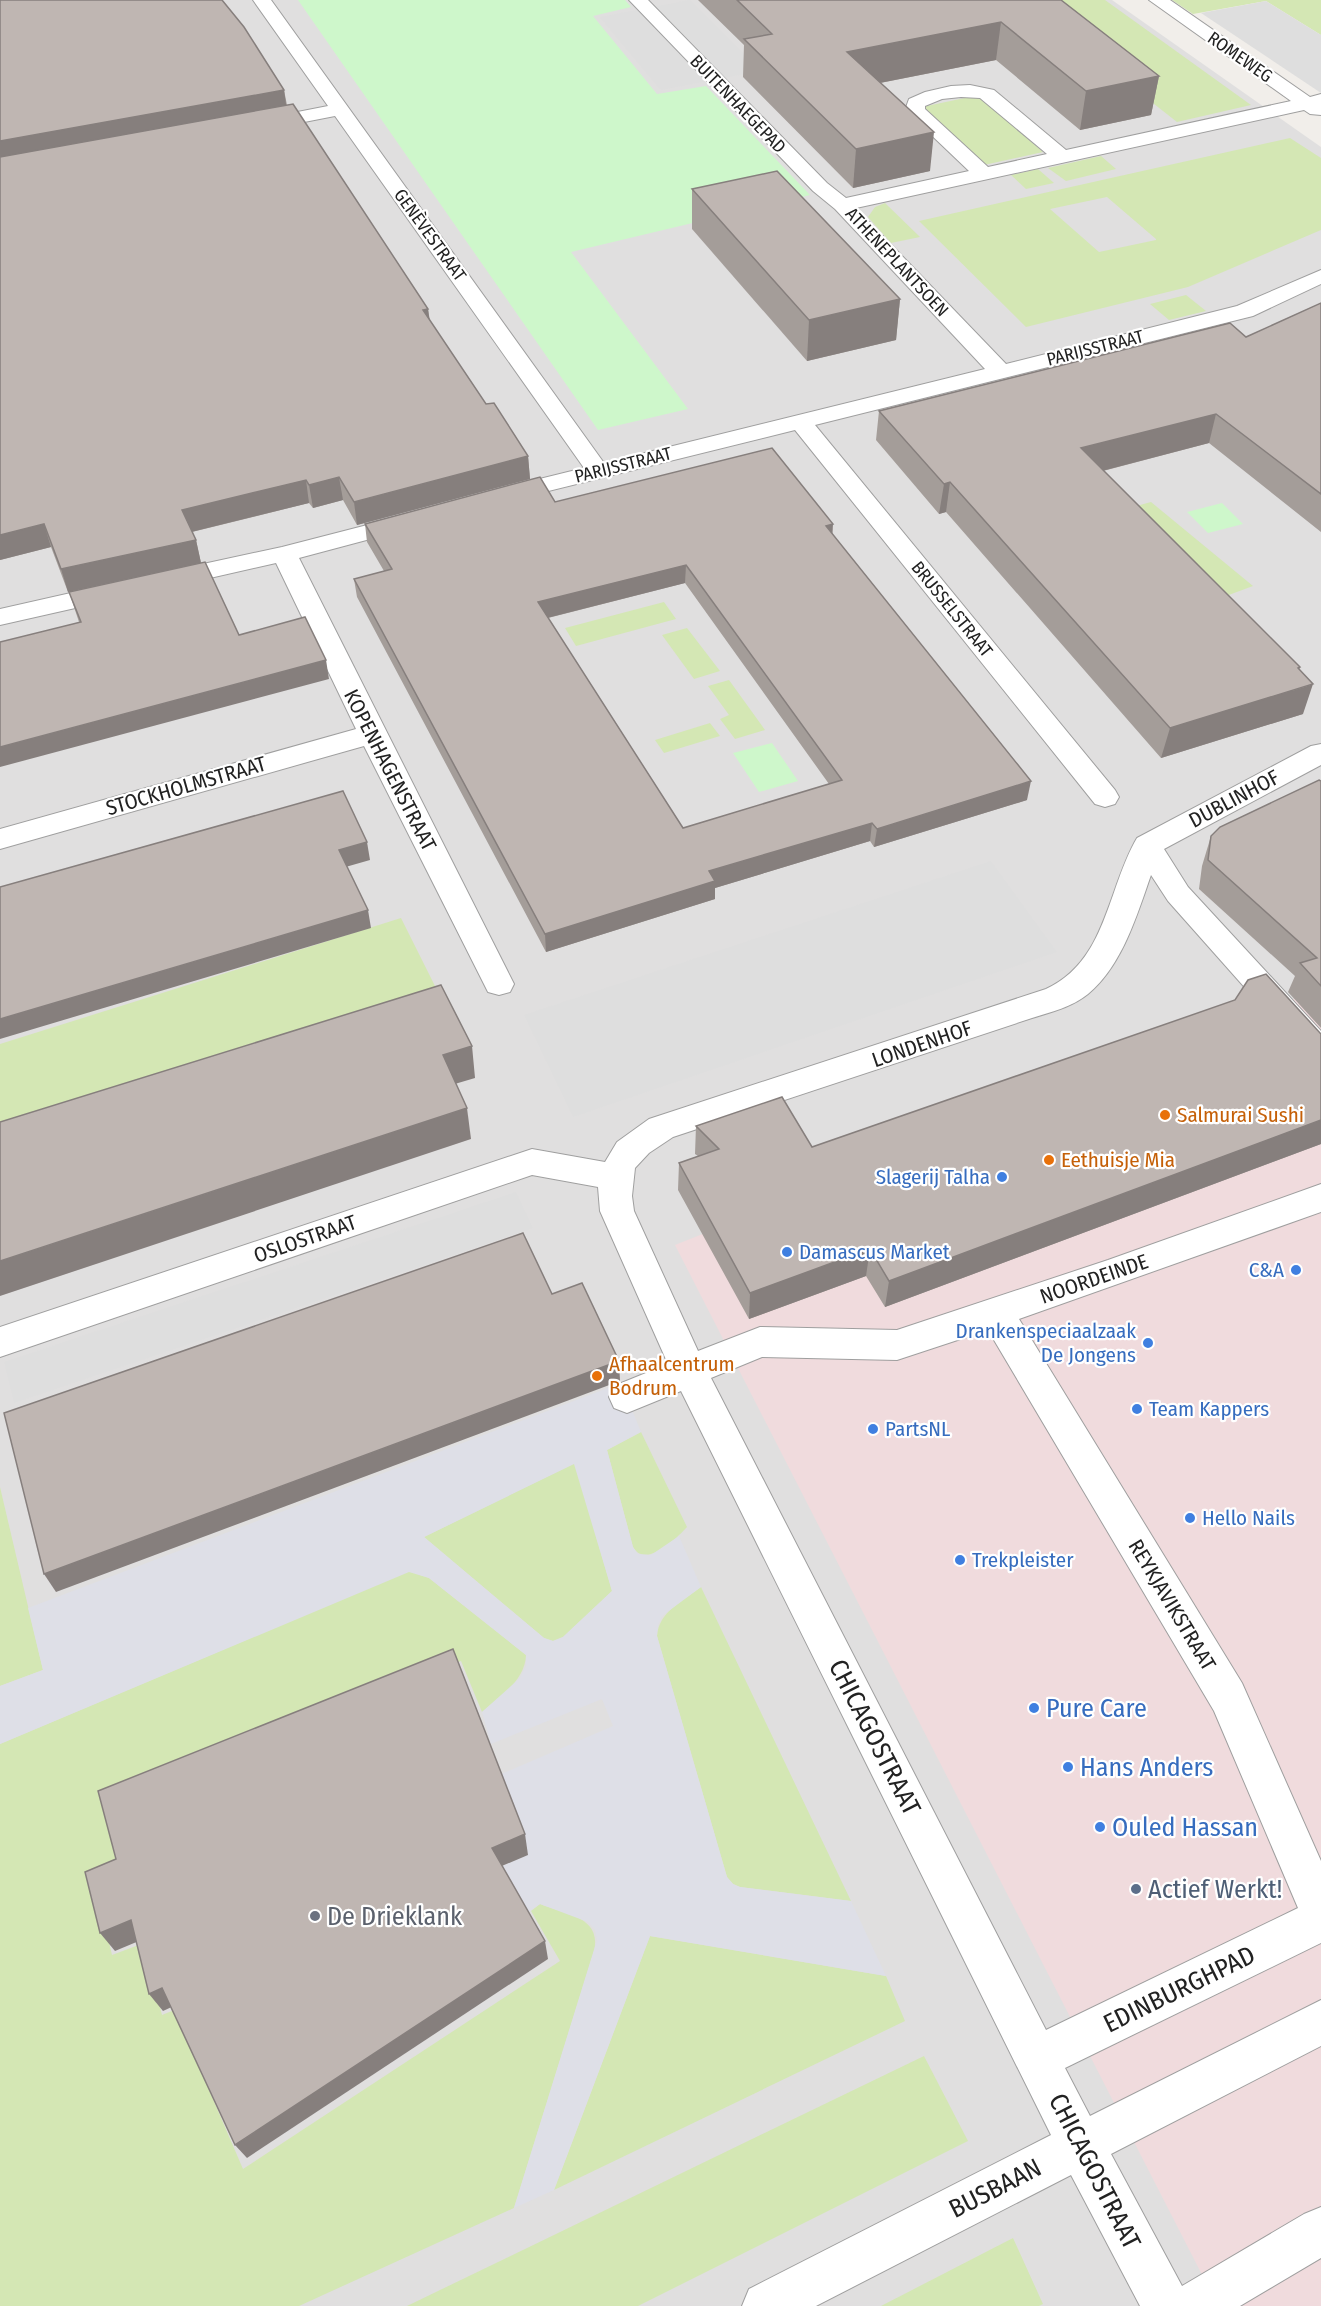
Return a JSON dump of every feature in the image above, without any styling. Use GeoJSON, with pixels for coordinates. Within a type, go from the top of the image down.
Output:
{"type":"FeatureCollection","features":[{"type":"Feature","properties":{"kind":"street","name":"GENÈVESTRAAT"},"geometry":{"type":"LineString","coordinates":[[262,0],[598,471]]}},
{"type":"Feature","properties":{"kind":"street","name":"BUITENHAEGEPAD"},"geometry":{"type":"LineString","coordinates":[[638,0],[820,187],[842,205]]}},
{"type":"Feature","properties":{"kind":"street","name":"ROMEWEG"},"geometry":{"type":"LineString","coordinates":[[1158,0],[1316,105]]}},
{"type":"Feature","properties":{"kind":"street"},"geometry":{"type":"LineString","coordinates":[[982,173],[915,110],[916,103],[930,97],[958,92],[972,91],[987,94],[1060,155]]}},
{"type":"Feature","properties":{"kind":"street","name":"ATHENEPLANTSOEN"},"geometry":{"type":"LineString","coordinates":[[842,205],[1060,155],[1316,105]]}},
{"type":"Feature","properties":{"kind":"street"},"geometry":{"type":"LineString","coordinates":[[233,129],[339,110]]}},
{"type":"Feature","properties":{"kind":"street","name":"ATHENEPLANTSOEN"},"geometry":{"type":"LineString","coordinates":[[842,205],[1000,371]]}},
{"type":"Feature","properties":{"kind":"street","name":"PARIJSSTRAAT"},"geometry":{"type":"LineString","coordinates":[[477,503],[799,420],[1245,310],[1321,276]]}},
{"type":"Feature","properties":{"kind":"street","name":"BRUSSELSTRAAT"},"geometry":{"type":"LineString","coordinates":[[799,420],[1105,796]]}},
{"type":"Feature","properties":{"kind":"street"},"geometry":{"type":"LineString","coordinates":[[0,617],[284,554],[433,514]]}},
{"type":"Feature","properties":{"kind":"street","name":"KOPENHAGENSTRAAT"},"geometry":{"type":"LineString","coordinates":[[284,554],[499,984]]}},
{"type":"Feature","properties":{"kind":"street","name":"STOCKHOLMSTRAAT"},"geometry":{"type":"LineString","coordinates":[[0,839],[372,734]]}},
{"type":"Feature","properties":{"kind":"street","name":"DUBLINHOF"},"geometry":{"type":"LineString","coordinates":[[1147,845],[1321,753]]}},
{"type":"Feature","properties":{"kind":"street"},"geometry":{"type":"LineString","coordinates":[[1147,845],[1178,894],[1321,1052]]}},
{"type":"Feature","properties":{"kind":"street","name":"LONDENHOF"},"geometry":{"type":"LineString","coordinates":[[618,1168],[631,1148],[642,1138],[661,1128],[1052,999],[1077,986],[1096,967],[1107,947],[1147,845]]}},
{"type":"Feature","properties":{"kind":"street","name":"OSLOSTRAAT"},"geometry":{"type":"LineString","coordinates":[[0,1342],[532,1162],[618,1168]]}},
{"type":"Feature","properties":{"kind":"street","name":"CHICAGOSTRAAT"},"geometry":{"type":"LineString","coordinates":[[618,1168],[613,1192],[616,1211],[689,1371],[1080,2145],[1166,2306]]}},
{"type":"Feature","properties":{"kind":"street","name":"NOORDEINDE"},"geometry":{"type":"LineString","coordinates":[[627,1397],[760,1342],[897,1345],[1321,1198]]}},
{"type":"Feature","properties":{"kind":"street","name":"REYKJAVIKSTRAAT"},"geometry":{"type":"LineString","coordinates":[[996,1312],[1228,1697],[1321,1911]]}},
{"type":"Feature","properties":{"kind":"street","name":"EDINBURGHPAD"},"geometry":{"type":"LineString","coordinates":[[1037,2058],[1321,1920]]}},
{"type":"Feature","properties":{"kind":"street","name":"BUSBAAN"},"geometry":{"type":"LineString","coordinates":[[766,2306],[1321,2022]]}},
{"type":"Feature","properties":{"kind":"street"},"geometry":{"type":"LineString","coordinates":[[1194,2306],[1321,2231]]}},
{"type":"Feature","properties":{"kind":"shaded area"},"geometry":{"type":"Polygon","coordinates":[[[0,0],[1112,0],[1321,147],[1321,2306],[0,2306],[0,0]]]}},
{"type":"Feature","properties":{"kind":"shaded area"},"geometry":{"type":"Polygon","coordinates":[[[690,0],[760,71],[661,90],[600,17],[690,0]]]}},
{"type":"Feature","properties":{"kind":"shaded area"},"geometry":{"type":"Polygon","coordinates":[[[1266,1],[1321,35],[1321,93],[1201,13],[1266,1]]]}},
{"type":"Feature","properties":{"kind":"shaded area"},"geometry":{"type":"Polygon","coordinates":[[[991,861],[1057,952],[573,1117],[524,1015],[991,861]]]}},
{"type":"Feature","properties":{"kind":"shaded area"},"geometry":{"type":"Polygon","coordinates":[[[1321,988],[1321,2306],[1218,2306],[675,1245],[1321,988]]]}},
{"type":"Feature","properties":{"kind":"shaded area"},"geometry":{"type":"Polygon","coordinates":[[[516,1192],[533,1228],[14,1403],[4,1362],[516,1192]]]}},
{"type":"Feature","properties":{"kind":"shaded area"},"geometry":{"type":"Polygon","coordinates":[[[621,1383],[641,1432],[607,1450],[633,1547],[638,1554],[651,1555],[679,1536],[701,1587],[662,1616],[657,1636],[727,1877],[733,1884],[740,1887],[851,1901],[886,1976],[650,1936],[554,2190],[514,2208],[597,1940],[595,1930],[588,1922],[540,1904],[524,1915],[494,1870],[528,1854],[499,1775],[613,1726],[602,1699],[491,1744],[482,1712],[520,1678],[526,1666],[526,1655],[429,1578],[409,1572],[0,1744],[0,1686],[43,1670],[28,1608],[621,1383]],[[574,1464],[424,1537],[544,1638],[553,1641],[563,1637],[612,1591],[574,1464]]]}},
{"type":"Feature","properties":{"kind":"green space"},"geometry":{"type":"Polygon","coordinates":[[[298,0],[625,0],[631,7],[593,16],[657,94],[706,86],[810,195],[571,252],[688,409],[598,430],[298,0]]]}},
{"type":"Feature","properties":{"kind":"green space"},"geometry":{"type":"Polygon","coordinates":[[[1022,0],[1105,0],[1251,105],[1177,122],[1022,0]]]}},
{"type":"Feature","properties":{"kind":"green space"},"geometry":{"type":"Polygon","coordinates":[[[1172,0],[1321,0],[1321,35],[1266,1],[1193,14],[1172,0]]]}},
{"type":"Feature","properties":{"kind":"green space"},"geometry":{"type":"Polygon","coordinates":[[[979,95],[1043,152],[984,165],[922,107],[979,95]]]}},
{"type":"Feature","properties":{"kind":"green space"},"geometry":{"type":"Polygon","coordinates":[[[1290,138],[1321,158],[1321,230],[1188,287],[1026,327],[919,221],[1290,138]],[[1107,197],[1050,209],[1099,252],[1156,239],[1107,197]]]}},
{"type":"Feature","properties":{"kind":"green space"},"geometry":{"type":"Polygon","coordinates":[[[1101,156],[1116,169],[1066,181],[1048,168],[1101,156]]]}},
{"type":"Feature","properties":{"kind":"green space"},"geometry":{"type":"Polygon","coordinates":[[[1038,169],[1054,183],[1026,189],[1011,175],[1038,169]]]}},
{"type":"Feature","properties":{"kind":"green space"},"geometry":{"type":"Polygon","coordinates":[[[885,203],[920,237],[891,243],[868,217],[875,207],[885,203]]]}},
{"type":"Feature","properties":{"kind":"green space"},"geometry":{"type":"Polygon","coordinates":[[[1186,295],[1206,311],[1169,320],[1150,304],[1186,295]]]}},
{"type":"Feature","properties":{"kind":"green space"},"geometry":{"type":"Polygon","coordinates":[[[1151,502],[1253,586],[1218,599],[1129,508],[1151,502]]]}},
{"type":"Feature","properties":{"kind":"green space"},"geometry":{"type":"Polygon","coordinates":[[[1222,503],[1243,524],[1208,533],[1187,512],[1222,503]]]}},
{"type":"Feature","properties":{"kind":"green space"},"geometry":{"type":"Polygon","coordinates":[[[664,602],[676,619],[576,646],[565,628],[664,602]]]}},
{"type":"Feature","properties":{"kind":"green space"},"geometry":{"type":"Polygon","coordinates":[[[687,628],[720,671],[694,679],[662,635],[687,628]]]}},
{"type":"Feature","properties":{"kind":"green space"},"geometry":{"type":"Polygon","coordinates":[[[729,680],[765,730],[735,739],[720,719],[729,715],[708,686],[729,680]]]}},
{"type":"Feature","properties":{"kind":"green space"},"geometry":{"type":"Polygon","coordinates":[[[710,723],[720,736],[664,753],[655,740],[710,723]]]}},
{"type":"Feature","properties":{"kind":"green space"},"geometry":{"type":"Polygon","coordinates":[[[772,743],[798,781],[759,792],[733,753],[772,743]]]}},
{"type":"Feature","properties":{"kind":"green space"},"geometry":{"type":"Polygon","coordinates":[[[401,918],[439,994],[0,1134],[0,1044],[401,918]]]}},
{"type":"Feature","properties":{"kind":"green space"},"geometry":{"type":"Polygon","coordinates":[[[641,1432],[687,1527],[660,1550],[645,1555],[638,1553],[633,1547],[607,1450],[641,1432]]]}},
{"type":"Feature","properties":{"kind":"green space"},"geometry":{"type":"Polygon","coordinates":[[[575,1463],[612,1591],[563,1637],[553,1641],[544,1638],[424,1537],[575,1463]]]}},
{"type":"Feature","properties":{"kind":"green space"},"geometry":{"type":"Polygon","coordinates":[[[0,1487],[43,1670],[0,1686],[0,1487]]]}},
{"type":"Feature","properties":{"kind":"green space"},"geometry":{"type":"Polygon","coordinates":[[[409,1571],[429,1578],[526,1655],[521,1673],[504,1694],[482,1712],[461,1661],[312,1720],[127,1877],[97,1890],[112,1955],[144,1943],[162,2015],[189,2004],[204,2078],[243,2169],[560,1961],[531,1911],[540,1904],[580,1918],[593,1931],[594,1951],[514,2208],[299,2306],[0,2306],[0,1744],[409,1571]]]}},
{"type":"Feature","properties":{"kind":"green space"},"geometry":{"type":"Polygon","coordinates":[[[701,1587],[851,1901],[740,1887],[733,1884],[727,1877],[657,1636],[667,1613],[701,1587]]]}},
{"type":"Feature","properties":{"kind":"green space"},"geometry":{"type":"Polygon","coordinates":[[[650,1936],[886,1976],[905,2021],[554,2190],[650,1936]]]}},
{"type":"Feature","properties":{"kind":"green space"},"geometry":{"type":"Polygon","coordinates":[[[924,2056],[968,2141],[638,2306],[407,2306],[924,2056]]]}},
{"type":"Feature","properties":{"kind":"green space"},"geometry":{"type":"Polygon","coordinates":[[[1013,2238],[1043,2304],[1039,2306],[881,2306],[1013,2238]]]}},
{"type":"Feature","properties":{"kind":"building"},"geometry":{"type":"Polygon","coordinates":[[[0,0],[222,0],[244,27],[284,90],[0,141],[0,0]]]}},
{"type":"Feature","properties":{"kind":"building"},"geometry":{"type":"Polygon","coordinates":[[[737,0],[1061,0],[1159,76],[1086,91],[1001,22],[847,52],[934,132],[856,149],[744,39],[772,34],[737,0]]]}},
{"type":"Feature","properties":{"kind":"building"},"geometry":{"type":"Polygon","coordinates":[[[293,104],[428,309],[423,310],[486,404],[494,403],[528,456],[354,502],[339,477],[309,485],[306,480],[182,510],[196,540],[61,569],[44,524],[0,535],[0,157],[293,104]]]}},
{"type":"Feature","properties":{"kind":"building"},"geometry":{"type":"Polygon","coordinates":[[[777,171],[900,299],[809,320],[692,189],[777,171]]]}},
{"type":"Feature","properties":{"kind":"building"},"geometry":{"type":"Polygon","coordinates":[[[1321,303],[1321,494],[1216,414],[1081,448],[1300,667],[1298,668],[1313,684],[1170,728],[950,482],[944,484],[879,411],[1230,323],[1246,337],[1321,303]]]}},
{"type":"Feature","properties":{"kind":"building"},"geometry":{"type":"Polygon","coordinates":[[[772,448],[833,524],[826,526],[1031,781],[877,829],[872,823],[709,871],[715,881],[545,934],[354,579],[392,569],[365,524],[540,477],[555,502],[772,448]],[[686,565],[538,602],[683,828],[842,780],[686,565]]]}},
{"type":"Feature","properties":{"kind":"building"},"geometry":{"type":"Polygon","coordinates":[[[205,562],[239,635],[305,617],[326,660],[0,747],[0,642],[81,622],[69,592],[205,562]]]}},
{"type":"Feature","properties":{"kind":"building"},"geometry":{"type":"Polygon","coordinates":[[[1321,781],[1321,986],[1300,963],[1317,958],[1208,860],[1211,836],[1220,827],[1321,781]]]}},
{"type":"Feature","properties":{"kind":"building"},"geometry":{"type":"Polygon","coordinates":[[[343,791],[367,842],[339,850],[368,910],[0,1019],[0,887],[343,791]]]}},
{"type":"Feature","properties":{"kind":"building"},"geometry":{"type":"Polygon","coordinates":[[[1266,974],[1321,1034],[1321,1120],[889,1281],[870,1249],[750,1293],[679,1163],[719,1149],[696,1126],[782,1097],[812,1147],[1235,1000],[1248,980],[1266,974]]]}},
{"type":"Feature","properties":{"kind":"building"},"geometry":{"type":"Polygon","coordinates":[[[441,985],[472,1046],[443,1055],[467,1108],[0,1261],[0,1122],[441,985]]]}},
{"type":"Feature","properties":{"kind":"building"},"geometry":{"type":"Polygon","coordinates":[[[523,1233],[552,1294],[582,1283],[619,1361],[44,1574],[4,1413],[523,1233]]]}},
{"type":"Feature","properties":{"kind":"building","name":"De Drieklank"},"geometry":{"type":"Polygon","coordinates":[[[453,1649],[525,1834],[492,1848],[545,1941],[235,2145],[162,1988],[149,1994],[131,1920],[100,1933],[85,1872],[116,1859],[98,1791],[453,1649]]]}},
{"type":"Feature","properties":{"kind":"place","name":"Salmurai Sushi"},"geometry":{"type":"Point","coordinates":[1165,1115]}},
{"type":"Feature","properties":{"kind":"place","name":"Eethuisje Mia"},"geometry":{"type":"Point","coordinates":[1049,1160]}},
{"type":"Feature","properties":{"kind":"place","name":"Slagerij Talha"},"geometry":{"type":"Point","coordinates":[1002,1177]}},
{"type":"Feature","properties":{"kind":"place","name":"Damascus Market"},"geometry":{"type":"Point","coordinates":[787,1252]}},
{"type":"Feature","properties":{"kind":"place","name":"C&A"},"geometry":{"type":"Point","coordinates":[1296,1270]}},
{"type":"Feature","properties":{"kind":"place","name":"Drankenspeciaalzaak De Jongens"},"geometry":{"type":"Point","coordinates":[1148,1343]}},
{"type":"Feature","properties":{"kind":"place","name":"Afhaalcentrum Bodrum"},"geometry":{"type":"Point","coordinates":[597,1376]}},
{"type":"Feature","properties":{"kind":"place","name":"Team Kappers"},"geometry":{"type":"Point","coordinates":[1137,1409]}},
{"type":"Feature","properties":{"kind":"place","name":"PartsNL"},"geometry":{"type":"Point","coordinates":[873,1429]}},
{"type":"Feature","properties":{"kind":"place","name":"Hello Nails"},"geometry":{"type":"Point","coordinates":[1190,1518]}},
{"type":"Feature","properties":{"kind":"place","name":"Trekpleister"},"geometry":{"type":"Point","coordinates":[960,1560]}},
{"type":"Feature","properties":{"kind":"place","name":"Pure Care"},"geometry":{"type":"Point","coordinates":[1034,1708]}},
{"type":"Feature","properties":{"kind":"place","name":"Hans Anders"},"geometry":{"type":"Point","coordinates":[1068,1767]}},
{"type":"Feature","properties":{"kind":"place","name":"Ouled Hassan"},"geometry":{"type":"Point","coordinates":[1100,1827]}},
{"type":"Feature","properties":{"kind":"place","name":"Actief Werkt!"},"geometry":{"type":"Point","coordinates":[1136,1889]}},
{"type":"Feature","properties":{"kind":"place","name":"De Drieklank"},"geometry":{"type":"Point","coordinates":[315,1916]}}]}
